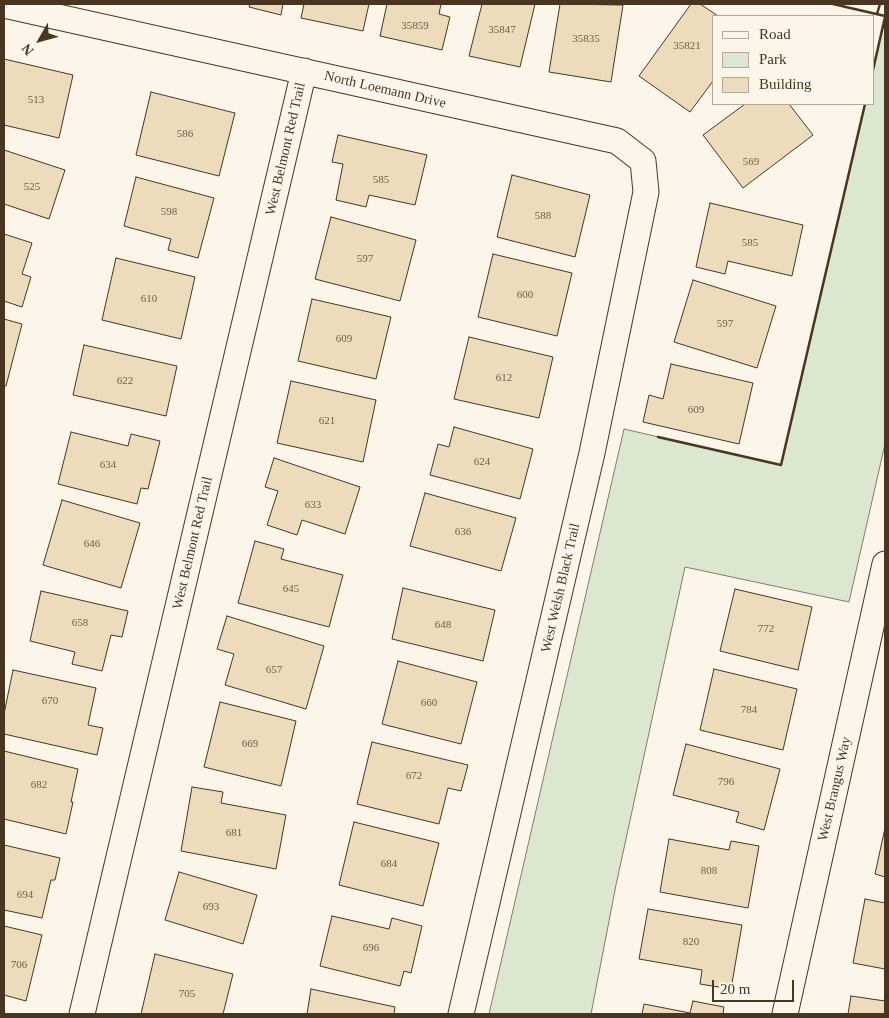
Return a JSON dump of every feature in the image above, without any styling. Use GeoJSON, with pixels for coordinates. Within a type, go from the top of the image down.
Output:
{"type":"FeatureCollection","features":[{"type":"Feature","properties":{"kind":"street","name":"North Loemann Drive"},"geometry":{"type":"LineString","coordinates":[[4,5],[617,141],[643,161]]}},
{"type":"Feature","properties":{"kind":"street","name":"West Belmont Red Trail"},"geometry":{"type":"LineString","coordinates":[[82,1014],[304,72]]}},
{"type":"Feature","properties":{"kind":"street","name":"West Welsh Black Trail"},"geometry":{"type":"LineString","coordinates":[[461,1014],[592,453],[646,192],[643,161]]}},
{"type":"Feature","properties":{"kind":"street","name":"West Brangus Way"},"geometry":{"type":"LineString","coordinates":[[785,1014],[885,564]]}},
{"type":"Feature","properties":{"kind":"green space"},"geometry":{"type":"Polygon","coordinates":[[[885,17],[885,444],[849,602],[685,567],[616,885],[591,1014],[489,1014],[624,429],[781,465],[865,105],[874,105],[874,66],[885,17]]]}},
{"type":"Feature","properties":{"kind":"building"},"geometry":{"type":"Polygon","coordinates":[[[250,4],[283,4],[281,15],[249,7],[250,4]]]}},
{"type":"Feature","properties":{"kind":"building"},"geometry":{"type":"Polygon","coordinates":[[[304,4],[369,4],[363,31],[301,18],[304,4]]]}},
{"type":"Feature","properties":{"kind":"building"},"geometry":{"type":"Polygon","coordinates":[[[387,4],[441,4],[439,14],[450,17],[442,50],[380,36],[387,4]]]}},
{"type":"Feature","properties":{"kind":"building"},"geometry":{"type":"Polygon","coordinates":[[[482,4],[535,4],[520,67],[469,56],[482,4]]]}},
{"type":"Feature","properties":{"kind":"building"},"geometry":{"type":"Polygon","coordinates":[[[560,4],[623,5],[611,82],[549,72],[560,4]]]}},
{"type":"Feature","properties":{"kind":"building"},"geometry":{"type":"Polygon","coordinates":[[[691,4],[700,4],[716,15],[712,15],[712,82],[690,112],[639,76],[691,4]]]}},
{"type":"Feature","properties":{"kind":"building"},"geometry":{"type":"Polygon","coordinates":[[[4,59],[73,75],[59,138],[4,125],[4,59]]]}},
{"type":"Feature","properties":{"kind":"building"},"geometry":{"type":"Polygon","coordinates":[[[151,92],[235,113],[219,176],[136,155],[151,92]]]}},
{"type":"Feature","properties":{"kind":"building"},"geometry":{"type":"Polygon","coordinates":[[[744,105],[790,105],[813,135],[743,188],[703,135],[744,105]]]}},
{"type":"Feature","properties":{"kind":"building"},"geometry":{"type":"Polygon","coordinates":[[[338,135],[427,155],[415,205],[369,195],[366,207],[336,200],[343,164],[332,162],[338,135]]]}},
{"type":"Feature","properties":{"kind":"building"},"geometry":{"type":"Polygon","coordinates":[[[4,150],[65,170],[49,219],[4,204],[4,150]]]}},
{"type":"Feature","properties":{"kind":"building"},"geometry":{"type":"Polygon","coordinates":[[[512,175],[590,195],[575,257],[497,237],[512,175]]]}},
{"type":"Feature","properties":{"kind":"building"},"geometry":{"type":"Polygon","coordinates":[[[136,177],[214,198],[198,258],[168,250],[171,239],[124,226],[136,177]]]}},
{"type":"Feature","properties":{"kind":"building"},"geometry":{"type":"Polygon","coordinates":[[[710,203],[803,225],[792,276],[728,261],[725,274],[696,267],[710,203]]]}},
{"type":"Feature","properties":{"kind":"building"},"geometry":{"type":"Polygon","coordinates":[[[331,217],[416,240],[400,301],[315,279],[331,217]]]}},
{"type":"Feature","properties":{"kind":"building"},"geometry":{"type":"Polygon","coordinates":[[[4,234],[32,243],[22,274],[31,277],[22,307],[4,301],[4,234]]]}},
{"type":"Feature","properties":{"kind":"building"},"geometry":{"type":"Polygon","coordinates":[[[493,254],[572,273],[557,336],[478,317],[493,254]]]}},
{"type":"Feature","properties":{"kind":"building"},"geometry":{"type":"Polygon","coordinates":[[[116,258],[195,277],[181,339],[102,320],[116,258]]]}},
{"type":"Feature","properties":{"kind":"building"},"geometry":{"type":"Polygon","coordinates":[[[693,280],[776,306],[757,368],[674,342],[693,280]]]}},
{"type":"Feature","properties":{"kind":"building"},"geometry":{"type":"Polygon","coordinates":[[[312,299],[391,317],[376,379],[298,361],[312,299]]]}},
{"type":"Feature","properties":{"kind":"building"},"geometry":{"type":"Polygon","coordinates":[[[4,319],[22,324],[6,386],[4,386],[4,319]]]}},
{"type":"Feature","properties":{"kind":"building"},"geometry":{"type":"Polygon","coordinates":[[[469,337],[553,357],[539,418],[454,399],[469,337]]]}},
{"type":"Feature","properties":{"kind":"building"},"geometry":{"type":"Polygon","coordinates":[[[84,345],[177,366],[166,416],[73,395],[84,345]]]}},
{"type":"Feature","properties":{"kind":"building"},"geometry":{"type":"Polygon","coordinates":[[[671,364],[753,383],[739,444],[643,422],[649,395],[663,399],[671,364]]]}},
{"type":"Feature","properties":{"kind":"building"},"geometry":{"type":"Polygon","coordinates":[[[291,381],[376,400],[363,462],[277,443],[291,381]]]}},
{"type":"Feature","properties":{"kind":"building"},"geometry":{"type":"Polygon","coordinates":[[[454,427],[533,449],[520,499],[430,475],[438,444],[449,447],[454,427]]]}},
{"type":"Feature","properties":{"kind":"building"},"geometry":{"type":"Polygon","coordinates":[[[71,432],[128,446],[131,434],[160,441],[148,489],[141,488],[137,504],[58,484],[71,432]]]}},
{"type":"Feature","properties":{"kind":"building"},"geometry":{"type":"Polygon","coordinates":[[[274,458],[360,487],[345,534],[302,520],[297,535],[267,525],[278,491],[265,487],[274,458]]]}},
{"type":"Feature","properties":{"kind":"building"},"geometry":{"type":"Polygon","coordinates":[[[425,493],[516,518],[501,571],[410,546],[425,493]]]}},
{"type":"Feature","properties":{"kind":"building"},"geometry":{"type":"Polygon","coordinates":[[[62,500],[140,523],[121,588],[43,565],[62,500]]]}},
{"type":"Feature","properties":{"kind":"building"},"geometry":{"type":"Polygon","coordinates":[[[255,541],[284,549],[281,559],[343,575],[329,627],[238,603],[255,541]]]}},
{"type":"Feature","properties":{"kind":"building"},"geometry":{"type":"Polygon","coordinates":[[[403,588],[495,610],[483,661],[392,639],[403,588]]]}},
{"type":"Feature","properties":{"kind":"building"},"geometry":{"type":"Polygon","coordinates":[[[735,589],[812,607],[798,670],[720,651],[735,589]]]}},
{"type":"Feature","properties":{"kind":"building"},"geometry":{"type":"Polygon","coordinates":[[[41,591],[128,611],[122,637],[111,635],[102,671],[72,664],[75,652],[30,641],[41,591]]]}},
{"type":"Feature","properties":{"kind":"building"},"geometry":{"type":"Polygon","coordinates":[[[227,616],[324,646],[306,709],[225,685],[234,654],[217,649],[227,616]]]}},
{"type":"Feature","properties":{"kind":"building"},"geometry":{"type":"Polygon","coordinates":[[[398,661],[477,682],[461,744],[382,724],[398,661]]]}},
{"type":"Feature","properties":{"kind":"building"},"geometry":{"type":"Polygon","coordinates":[[[714,669],[797,689],[783,750],[700,730],[714,669]]]}},
{"type":"Feature","properties":{"kind":"building"},"geometry":{"type":"Polygon","coordinates":[[[13,670],[96,688],[88,725],[103,728],[97,755],[4,734],[4,714],[13,670]]]}},
{"type":"Feature","properties":{"kind":"building"},"geometry":{"type":"Polygon","coordinates":[[[220,702],[296,721],[281,786],[204,767],[220,702]]]}},
{"type":"Feature","properties":{"kind":"building"},"geometry":{"type":"Polygon","coordinates":[[[372,742],[468,765],[461,791],[448,788],[439,824],[357,804],[372,742]]]}},
{"type":"Feature","properties":{"kind":"building"},"geometry":{"type":"Polygon","coordinates":[[[686,744],[780,769],[764,830],[736,822],[739,812],[673,795],[686,744]]]}},
{"type":"Feature","properties":{"kind":"building"},"geometry":{"type":"Polygon","coordinates":[[[4,751],[78,769],[66,834],[4,819],[4,751]]]}},
{"type":"Feature","properties":{"kind":"building"},"geometry":{"type":"Polygon","coordinates":[[[192,787],[223,792],[221,803],[286,815],[276,869],[181,851],[192,787]]]}},
{"type":"Feature","properties":{"kind":"building"},"geometry":{"type":"Polygon","coordinates":[[[354,822],[439,843],[423,906],[339,885],[354,822]]]}},
{"type":"Feature","properties":{"kind":"building"},"geometry":{"type":"Polygon","coordinates":[[[885,828],[885,877],[875,874],[885,828]]]}},
{"type":"Feature","properties":{"kind":"building"},"geometry":{"type":"Polygon","coordinates":[[[669,839],[729,850],[731,841],[759,846],[748,908],[660,892],[669,839]]]}},
{"type":"Feature","properties":{"kind":"building"},"geometry":{"type":"Polygon","coordinates":[[[4,845],[60,858],[55,880],[51,880],[42,918],[4,910],[4,845]]]}},
{"type":"Feature","properties":{"kind":"building"},"geometry":{"type":"Polygon","coordinates":[[[179,872],[257,895],[243,944],[165,920],[179,872]]]}},
{"type":"Feature","properties":{"kind":"building"},"geometry":{"type":"Polygon","coordinates":[[[865,899],[885,903],[885,969],[853,963],[865,899]]]}},
{"type":"Feature","properties":{"kind":"building"},"geometry":{"type":"Polygon","coordinates":[[[648,909],[742,925],[731,989],[700,984],[702,970],[639,959],[648,909]]]}},
{"type":"Feature","properties":{"kind":"building"},"geometry":{"type":"Polygon","coordinates":[[[332,916],[389,929],[392,918],[422,926],[411,973],[404,971],[400,986],[320,966],[332,916]]]}},
{"type":"Feature","properties":{"kind":"building"},"geometry":{"type":"Polygon","coordinates":[[[4,926],[42,935],[26,1001],[4,995],[4,926]]]}},
{"type":"Feature","properties":{"kind":"building"},"geometry":{"type":"Polygon","coordinates":[[[155,954],[233,974],[223,1014],[141,1014],[155,954]]]}},
{"type":"Feature","properties":{"kind":"building"},"geometry":{"type":"Polygon","coordinates":[[[311,989],[395,1007],[394,1014],[307,1014],[311,989]]]}},
{"type":"Feature","properties":{"kind":"building"},"geometry":{"type":"Polygon","coordinates":[[[851,996],[885,1001],[885,1014],[848,1014],[851,996]]]}},
{"type":"Feature","properties":{"kind":"building"},"geometry":{"type":"Polygon","coordinates":[[[693,1001],[724,1007],[723,1014],[642,1014],[644,1004],[690,1013],[693,1001]]]}},
{"type":"Feature","properties":{"kind":"wall"},"geometry":{"type":"LineString","coordinates":[[833,4],[885,16]]}},
{"type":"Feature","properties":{"kind":"wall"},"geometry":{"type":"LineString","coordinates":[[877,14],[880,4]]}},
{"type":"Feature","properties":{"kind":"wall"},"geometry":{"type":"LineString","coordinates":[[874,66],[885,17]]}},
{"type":"Feature","properties":{"kind":"wall"},"geometry":{"type":"LineString","coordinates":[[658,437],[781,465],[865,105]]}}]}
